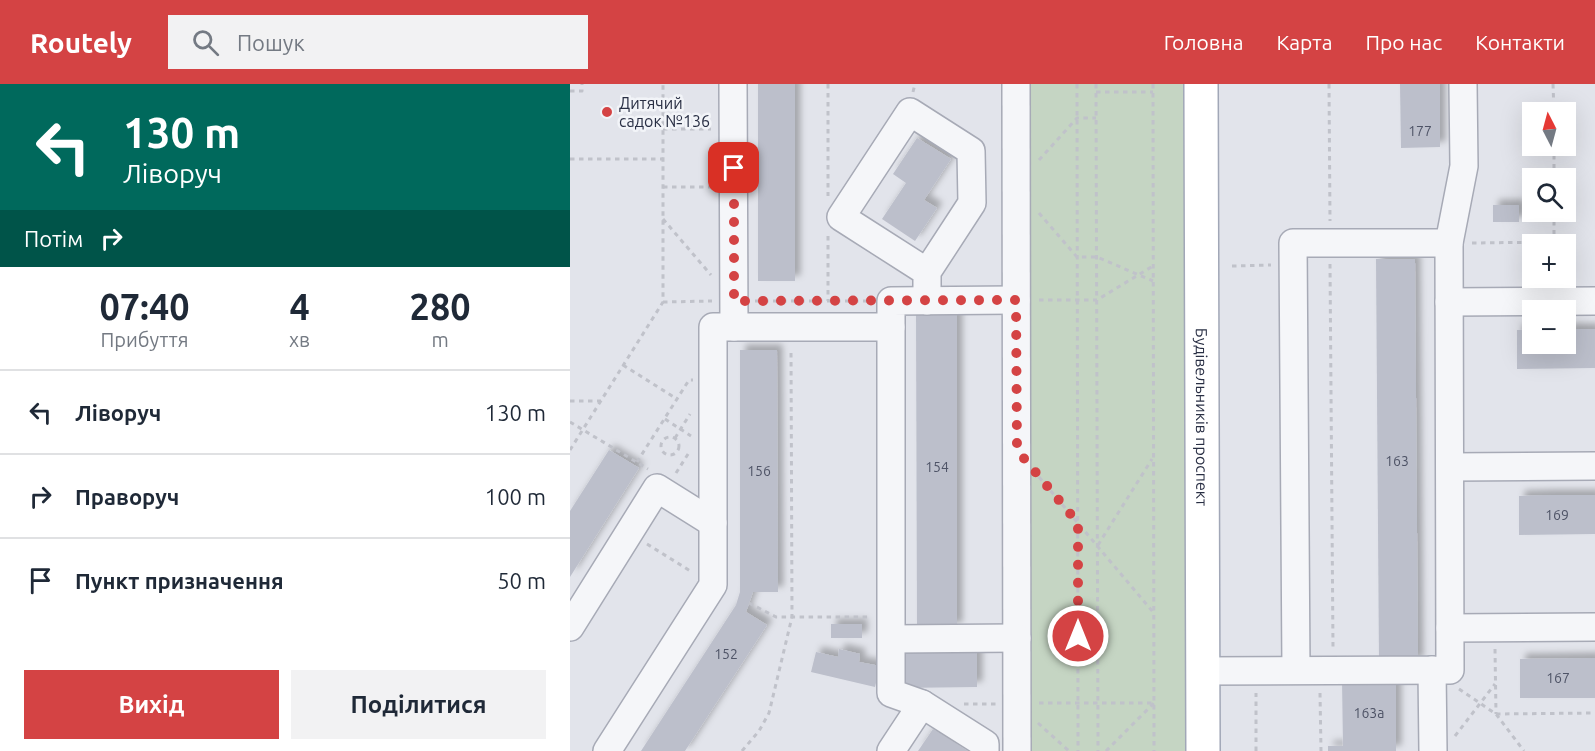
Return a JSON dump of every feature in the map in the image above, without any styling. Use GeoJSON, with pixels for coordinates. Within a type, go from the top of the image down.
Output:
{"type":"FeatureCollection","features":[{"type":"Feature","properties":{"kind":"main road","name":"Будівельників проспект"},"geometry":{"type":"LineString","coordinates":[[1202,84],[1203,751]]}},
{"type":"Feature","properties":{"kind":"street"},"geometry":{"type":"LineString","coordinates":[[733,84],[734,314]]}},
{"type":"Feature","properties":{"kind":"street"},"geometry":{"type":"LineString","coordinates":[[1016,84],[1017,751]]}},
{"type":"Feature","properties":{"kind":"street"},"geometry":{"type":"LineString","coordinates":[[1203,670],[1450,670],[1449,243],[1464,166],[1463,84]]}},
{"type":"Feature","properties":{"kind":"street"},"geometry":{"type":"LineString","coordinates":[[927,272],[842,217],[910,112],[971,151],[972,203],[927,272],[927,301]]}},
{"type":"Feature","properties":{"kind":"street"},"geometry":{"type":"LineString","coordinates":[[1316,670],[1293,243],[1449,243]]}},
{"type":"Feature","properties":{"kind":"street"},"geometry":{"type":"LineString","coordinates":[[607,751],[713,585],[713,327],[734,314],[791,327],[891,314],[927,301],[1016,300]]}},
{"type":"Feature","properties":{"kind":"street"},"geometry":{"type":"LineString","coordinates":[[1449,302],[1595,301]]}},
{"type":"Feature","properties":{"kind":"street"},"geometry":{"type":"LineString","coordinates":[[891,314],[891,693],[922,704],[985,744],[985,751]]}},
{"type":"Feature","properties":{"kind":"street"},"geometry":{"type":"LineString","coordinates":[[1450,467],[1595,466]]}},
{"type":"Feature","properties":{"kind":"street"},"geometry":{"type":"LineString","coordinates":[[570,627],[657,488],[713,523]]}},
{"type":"Feature","properties":{"kind":"street"},"geometry":{"type":"LineString","coordinates":[[1450,628],[1595,627]]}},
{"type":"Feature","properties":{"kind":"street"},"geometry":{"type":"LineString","coordinates":[[892,628],[1017,638]]}},
{"type":"Feature","properties":{"kind":"street"},"geometry":{"type":"LineString","coordinates":[[1432,670],[1441,747]]}},
{"type":"Feature","properties":{"kind":"street"},"geometry":{"type":"LineString","coordinates":[[891,751],[922,704]]}},
{"type":"Feature","properties":{"kind":"path"},"geometry":{"type":"LineString","coordinates":[[570,91],[582,91],[582,84]]}},
{"type":"Feature","properties":{"kind":"path"},"geometry":{"type":"LineString","coordinates":[[570,450],[663,302],[663,84]]}},
{"type":"Feature","properties":{"kind":"path"},"geometry":{"type":"LineString","coordinates":[[1077,84],[1078,751]]}},
{"type":"Feature","properties":{"kind":"path"},"geometry":{"type":"LineString","coordinates":[[1096,84],[1098,751]]}},
{"type":"Feature","properties":{"kind":"path"},"geometry":{"type":"LineString","coordinates":[[1153,84],[1155,751]]}},
{"type":"Feature","properties":{"kind":"path"},"geometry":{"type":"LineString","coordinates":[[1321,751],[1316,670],[1330,243],[1329,84]]}},
{"type":"Feature","properties":{"kind":"path"},"geometry":{"type":"LineString","coordinates":[[1553,84],[1554,102]]}},
{"type":"Feature","properties":{"kind":"path"},"geometry":{"type":"LineString","coordinates":[[1096,92],[1153,92]]}},
{"type":"Feature","properties":{"kind":"path"},"geometry":{"type":"LineString","coordinates":[[1096,118],[1077,118],[1016,187],[1077,257],[1097,257],[1154,281]]}},
{"type":"Feature","properties":{"kind":"path"},"geometry":{"type":"LineString","coordinates":[[663,129],[733,129]]}},
{"type":"Feature","properties":{"kind":"path"},"geometry":{"type":"LineString","coordinates":[[570,159],[663,159]]}},
{"type":"Feature","properties":{"kind":"path"},"geometry":{"type":"LineString","coordinates":[[663,187],[734,187]]}},
{"type":"Feature","properties":{"kind":"path"},"geometry":{"type":"LineString","coordinates":[[663,219],[734,314]]}},
{"type":"Feature","properties":{"kind":"path"},"geometry":{"type":"LineString","coordinates":[[1449,243],[1522,243]]}},
{"type":"Feature","properties":{"kind":"path"},"geometry":{"type":"LineString","coordinates":[[1232,266],[1293,265]]}},
{"type":"Feature","properties":{"kind":"path"},"geometry":{"type":"LineString","coordinates":[[1016,300],[1097,300],[1153,266]]}},
{"type":"Feature","properties":{"kind":"path"},"geometry":{"type":"LineString","coordinates":[[663,302],[734,314],[891,314]]}},
{"type":"Feature","properties":{"kind":"path"},"geometry":{"type":"LineString","coordinates":[[742,751],[759,731],[769,713],[792,617],[791,327]]}},
{"type":"Feature","properties":{"kind":"path"},"geometry":{"type":"LineString","coordinates":[[623,365],[677,399]]}},
{"type":"Feature","properties":{"kind":"path"},"geometry":{"type":"LineString","coordinates":[[637,462],[689,380]]}},
{"type":"Feature","properties":{"kind":"path"},"geometry":{"type":"LineString","coordinates":[[570,401],[601,401]]}},
{"type":"Feature","properties":{"kind":"path"},"geometry":{"type":"LineString","coordinates":[[675,438],[693,410]]}},
{"type":"Feature","properties":{"kind":"path"},"geometry":{"type":"LineString","coordinates":[[664,419],[697,439]]}},
{"type":"Feature","properties":{"kind":"path"},"geometry":{"type":"LineString","coordinates":[[570,422],[583,428]]}},
{"type":"Feature","properties":{"kind":"path"},"geometry":{"type":"LineString","coordinates":[[671,436],[675,438],[679,441],[678,451],[670,455],[665,454],[662,450],[662,441],[671,436]]}},
{"type":"Feature","properties":{"kind":"path"},"geometry":{"type":"LineString","coordinates":[[676,474],[692,448]]}},
{"type":"Feature","properties":{"kind":"path"},"geometry":{"type":"LineString","coordinates":[[1017,450],[1154,613]]}},
{"type":"Feature","properties":{"kind":"path"},"geometry":{"type":"LineString","coordinates":[[1097,546],[1154,457]]}},
{"type":"Feature","properties":{"kind":"path"},"geometry":{"type":"LineString","coordinates":[[629,532],[713,585]]}},
{"type":"Feature","properties":{"kind":"path"},"geometry":{"type":"LineString","coordinates":[[749,603],[776,617],[892,628]]}},
{"type":"Feature","properties":{"kind":"path"},"geometry":{"type":"LineString","coordinates":[[1495,628],[1496,714]]}},
{"type":"Feature","properties":{"kind":"path"},"geometry":{"type":"LineString","coordinates":[[1256,670],[1256,751]]}},
{"type":"Feature","properties":{"kind":"path"},"geometry":{"type":"LineString","coordinates":[[1432,670],[1496,714],[1524,751]]}},
{"type":"Feature","properties":{"kind":"path"},"geometry":{"type":"LineString","coordinates":[[1441,747],[1496,684]]}},
{"type":"Feature","properties":{"kind":"path"},"geometry":{"type":"LineString","coordinates":[[1017,703],[1069,751]]}},
{"type":"Feature","properties":{"kind":"path"},"geometry":{"type":"LineString","coordinates":[[1106,751],[1154,703]]}},
{"type":"Feature","properties":{"kind":"path"},"geometry":{"type":"LineString","coordinates":[[1496,714],[1595,713]]}},
{"type":"Feature","properties":{"kind":"green space"},"geometry":{"type":"Polygon","coordinates":[[[1023,84],[1192,84],[1193,751],[1025,751],[1023,84]]]}},
{"type":"Feature","properties":{"kind":"building"},"geometry":{"type":"Polygon","coordinates":[[[758,84],[795,84],[795,281],[758,281],[758,84]]]}},
{"type":"Feature","properties":{"kind":"building"},"geometry":{"type":"Polygon","coordinates":[[[1400,84],[1440,84],[1440,147],[1401,148],[1400,84]]]}},
{"type":"Feature","properties":{"kind":"building"},"geometry":{"type":"Polygon","coordinates":[[[917,138],[951,159],[924,200],[937,208],[915,241],[882,219],[906,183],[893,174],[917,138]]]}},
{"type":"Feature","properties":{"kind":"building"},"geometry":{"type":"Polygon","coordinates":[[[1493,205],[1519,205],[1519,222],[1493,222],[1493,205]]]}},
{"type":"Feature","properties":{"kind":"building"},"geometry":{"type":"Polygon","coordinates":[[[1376,259],[1415,259],[1418,663],[1379,663],[1376,259]]]}},
{"type":"Feature","properties":{"kind":"building"},"geometry":{"type":"Polygon","coordinates":[[[916,312],[957,312],[957,628],[917,628],[916,312]]]}},
{"type":"Feature","properties":{"kind":"building"},"geometry":{"type":"Polygon","coordinates":[[[1576,329],[1595,329],[1595,368],[1517,369],[1517,330],[1522,330],[1522,354],[1576,354],[1576,329]]]}},
{"type":"Feature","properties":{"kind":"building"},"geometry":{"type":"Polygon","coordinates":[[[740,350],[777,350],[778,592],[753,592],[746,612],[767,625],[685,751],[641,751],[736,605],[740,592],[740,350]]]}},
{"type":"Feature","properties":{"kind":"building"},"geometry":{"type":"Polygon","coordinates":[[[609,450],[639,468],[570,577],[570,511],[609,450]]]}},
{"type":"Feature","properties":{"kind":"building"},"geometry":{"type":"Polygon","coordinates":[[[1595,495],[1595,534],[1519,535],[1519,496],[1595,495]]]}},
{"type":"Feature","properties":{"kind":"building"},"geometry":{"type":"Polygon","coordinates":[[[831,624],[862,624],[862,638],[831,638],[831,624]]]}},
{"type":"Feature","properties":{"kind":"building"},"geometry":{"type":"Polygon","coordinates":[[[839,649],[860,654],[859,662],[880,666],[875,687],[811,672],[816,652],[838,657],[839,649]]]}},
{"type":"Feature","properties":{"kind":"building"},"geometry":{"type":"Polygon","coordinates":[[[899,649],[977,649],[977,687],[899,688],[899,649]]]}},
{"type":"Feature","properties":{"kind":"building"},"geometry":{"type":"Polygon","coordinates":[[[1595,658],[1595,698],[1520,698],[1520,659],[1595,658]]]}},
{"type":"Feature","properties":{"kind":"building"},"geometry":{"type":"Polygon","coordinates":[[[1342,680],[1396,680],[1396,751],[1328,751],[1328,746],[1343,746],[1342,680]]]}},
{"type":"Feature","properties":{"kind":"building"},"geometry":{"type":"Polygon","coordinates":[[[933,729],[968,751],[918,751],[933,729]]]}},
{"type":"Feature","properties":{"kind":"place","name":"Дитячий садок №136"},"geometry":{"type":"Point","coordinates":[607,112]}},
{"type":"Feature","properties":{"kind":"route"},"geometry":{"type":"LineString","coordinates":[[734,168],[734,301],[1016,300],[1017,450],[1078,523],[1078,636]]}}]}
